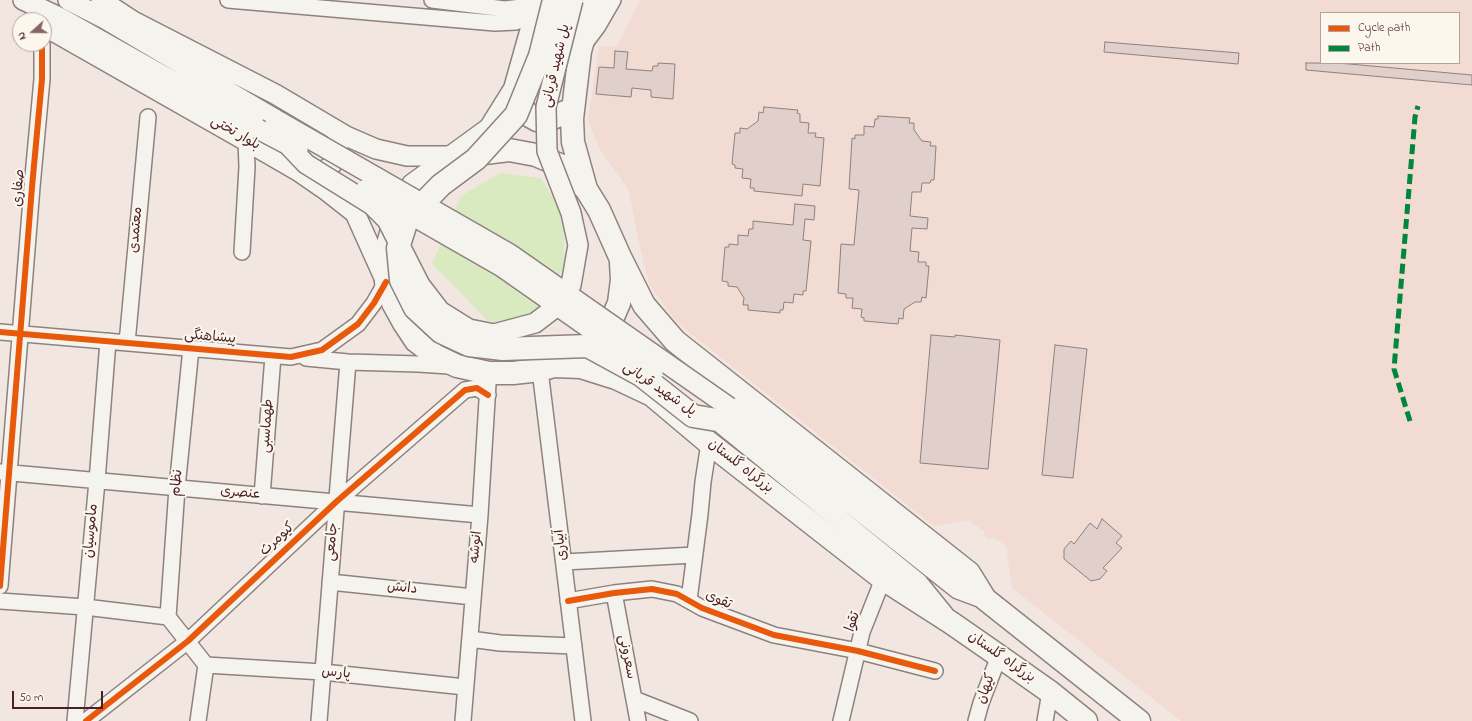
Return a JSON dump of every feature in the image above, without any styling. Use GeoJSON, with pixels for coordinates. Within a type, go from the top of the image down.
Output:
{"type":"FeatureCollection","features":[{"type":"Feature","properties":{"kind":"highway"},"geometry":{"type":"LineString","coordinates":[[586,189],[573,142],[573,104],[580,51],[594,0]]}},
{"type":"Feature","properties":{"kind":"highway","name":"بزرگراه گلستان"},"geometry":{"type":"LineString","coordinates":[[544,2],[515,89],[490,129],[454,156],[434,168],[413,185],[396,214],[386,248],[386,282],[393,303],[416,341],[436,356],[457,366],[488,373],[513,373],[547,368],[581,367],[616,378],[652,395],[709,444],[883,579],[950,622],[999,656],[1050,692],[1086,721]]}},
{"type":"Feature","properties":{"kind":"highway","name":"پل شهید قربانی"},"geometry":{"type":"LineString","coordinates":[[544,2],[540,56],[516,115],[476,159],[441,185],[407,220],[398,248],[401,280],[415,308],[441,332],[469,345],[503,349],[588,346],[641,375],[693,416],[723,414]]}},
{"type":"Feature","properties":{"kind":"highway"},"geometry":{"type":"LineString","coordinates":[[515,89],[518,99],[528,114],[536,120],[548,121],[562,114],[573,104]]}},
{"type":"Feature","properties":{"kind":"highway"},"geometry":{"type":"LineString","coordinates":[[454,156],[509,150],[536,155],[562,166],[586,189],[599,210],[644,305],[675,341],[968,573],[985,599],[1139,721]]}},
{"type":"Feature","properties":{"kind":"highway"},"geometry":{"type":"LineString","coordinates":[[547,368],[571,360],[586,350],[603,334],[610,324],[615,314],[621,291],[622,268],[620,257]]}},
{"type":"Feature","properties":{"kind":"main road"},"geometry":{"type":"LineString","coordinates":[[12,0],[26,12]]}},
{"type":"Feature","properties":{"kind":"main road"},"geometry":{"type":"LineString","coordinates":[[23,0],[61,18],[252,135]]}},
{"type":"Feature","properties":{"kind":"main road","name":"پل شهید قربانی"},"geometry":{"type":"LineString","coordinates":[[68,0],[105,19],[510,254],[723,414]]}},
{"type":"Feature","properties":{"kind":"main road"},"geometry":{"type":"LineString","coordinates":[[101,0],[133,21],[275,94],[346,136],[376,149],[407,156],[454,156]]}},
{"type":"Feature","properties":{"kind":"main road","name":"پل شهید قربانی"},"geometry":{"type":"LineString","coordinates":[[287,144],[306,164],[372,205],[387,220],[420,285],[440,311],[469,329],[494,334],[535,323],[552,310],[571,285],[578,245],[571,213],[547,151],[546,107],[573,0]]}},
{"type":"Feature","properties":{"kind":"main road","name":"بلوار تختی"},"geometry":{"type":"LineString","coordinates":[[52,30],[252,135],[298,171],[356,213],[386,282]]}},
{"type":"Feature","properties":{"kind":"main road"},"geometry":{"type":"LineString","coordinates":[[298,171],[311,174],[318,173],[329,168],[337,157],[337,138],[334,132],[324,123]]}},
{"type":"Feature","properties":{"kind":"main road","name":"پل شهید قربانی"},"geometry":{"type":"LineString","coordinates":[[252,135],[287,144],[502,266],[650,370],[723,414]]}},
{"type":"Feature","properties":{"kind":"main road"},"geometry":{"type":"LineString","coordinates":[[723,414],[958,589],[985,599]]}},
{"type":"Feature","properties":{"kind":"main road"},"geometry":{"type":"LineString","coordinates":[[723,414],[918,582],[950,622]]}},
{"type":"Feature","properties":{"kind":"street"},"geometry":{"type":"LineString","coordinates":[[228,0],[292,3],[495,23],[516,22],[544,2]]}},
{"type":"Feature","properties":{"kind":"street"},"geometry":{"type":"LineString","coordinates":[[432,0],[472,2],[505,8],[544,2]]}},
{"type":"Feature","properties":{"kind":"street"},"geometry":{"type":"LineString","coordinates":[[580,51],[598,26],[613,0]]}},
{"type":"Feature","properties":{"kind":"street","name":"صفاری"},"geometry":{"type":"LineString","coordinates":[[0,586],[5,473],[21,334],[42,80],[42,52]]}},
{"type":"Feature","properties":{"kind":"street","name":"معتمدی"},"geometry":{"type":"LineString","coordinates":[[127,343],[148,117]]}},
{"type":"Feature","properties":{"kind":"street"},"geometry":{"type":"LineString","coordinates":[[242,252],[247,167],[252,135]]}},
{"type":"Feature","properties":{"kind":"street","name":"پیشاهنگی"},"geometry":{"type":"LineString","coordinates":[[0,332],[291,357],[322,350],[358,324],[374,304],[386,282]]}},
{"type":"Feature","properties":{"kind":"street","name":"ماموسیان"},"geometry":{"type":"LineString","coordinates":[[75,721],[108,341]]}},
{"type":"Feature","properties":{"kind":"street","name":"نظام"},"geometry":{"type":"LineString","coordinates":[[168,617],[177,488],[191,348]]}},
{"type":"Feature","properties":{"kind":"street","name":"طهماسبی"},"geometry":{"type":"LineString","coordinates":[[262,496],[273,356]]}},
{"type":"Feature","properties":{"kind":"street"},"geometry":{"type":"LineString","coordinates":[[291,357],[348,362],[457,366]]}},
{"type":"Feature","properties":{"kind":"street","name":"جامعی"},"geometry":{"type":"LineString","coordinates":[[319,721],[348,362]]}},
{"type":"Feature","properties":{"kind":"street","name":"آبیاری"},"geometry":{"type":"LineString","coordinates":[[547,368],[564,562],[583,721]]}},
{"type":"Feature","properties":{"kind":"street","name":"انوشه"},"geometry":{"type":"LineString","coordinates":[[463,721],[480,515],[488,395],[488,373]]}},
{"type":"Feature","properties":{"kind":"street","name":"کیومرث"},"geometry":{"type":"LineString","coordinates":[[86,721],[188,641],[336,502],[465,390],[477,388],[488,395]]}},
{"type":"Feature","properties":{"kind":"street"},"geometry":{"type":"LineString","coordinates":[[688,600],[709,444]]}},
{"type":"Feature","properties":{"kind":"street","name":"عنصری"},"geometry":{"type":"LineString","coordinates":[[5,473],[480,515]]}},
{"type":"Feature","properties":{"kind":"street"},"geometry":{"type":"LineString","coordinates":[[564,562],[694,555]]}},
{"type":"Feature","properties":{"kind":"street","name":"تقوا"},"geometry":{"type":"LineString","coordinates":[[842,721],[862,632],[883,579]]}},
{"type":"Feature","properties":{"kind":"street","name":"دانش"},"geometry":{"type":"LineString","coordinates":[[330,582],[473,597]]}},
{"type":"Feature","properties":{"kind":"street","name":"تقوی"},"geometry":{"type":"LineString","coordinates":[[568,601],[614,593],[652,589],[677,594],[702,608],[735,622],[774,635],[858,651],[935,671]]}},
{"type":"Feature","properties":{"kind":"street","name":"سعرونی"},"geometry":{"type":"LineString","coordinates":[[614,593],[638,721]]}},
{"type":"Feature","properties":{"kind":"street"},"geometry":{"type":"LineString","coordinates":[[0,601],[85,607],[168,617],[206,665],[198,721]]}},
{"type":"Feature","properties":{"kind":"street"},"geometry":{"type":"LineString","coordinates":[[470,639],[507,644],[574,646]]}},
{"type":"Feature","properties":{"kind":"street","name":"کیهان"},"geometry":{"type":"LineString","coordinates":[[976,721],[981,703],[999,656]]}},
{"type":"Feature","properties":{"kind":"street","name":"پارس"},"geometry":{"type":"LineString","coordinates":[[206,665],[323,672],[465,686]]}},
{"type":"Feature","properties":{"kind":"street"},"geometry":{"type":"LineString","coordinates":[[1045,721],[1050,692]]}},
{"type":"Feature","properties":{"kind":"street"},"geometry":{"type":"LineString","coordinates":[[634,699],[690,721]]}},
{"type":"Feature","properties":{"kind":"shaded area"},"geometry":{"type":"Polygon","coordinates":[[[640,0],[1472,0],[1472,721],[1181,721],[1012,588],[1006,546],[993,537],[989,539],[984,535],[984,531],[968,520],[934,526],[676,322],[649,284],[637,234],[629,191],[599,148],[588,120],[599,46],[617,46],[640,0]]]}},
{"type":"Feature","properties":{"kind":"green space"},"geometry":{"type":"Polygon","coordinates":[[[500,173],[541,178],[563,214],[565,266],[538,307],[515,325],[488,321],[432,264],[461,196],[500,173]]]}},
{"type":"Feature","properties":{"kind":"building"},"geometry":{"type":"Polygon","coordinates":[[[1105,42],[1239,53],[1238,64],[1104,52],[1105,42]]]}},
{"type":"Feature","properties":{"kind":"building"},"geometry":{"type":"Polygon","coordinates":[[[615,51],[628,52],[626,69],[652,71],[653,66],[658,66],[658,63],[675,64],[673,99],[651,97],[651,90],[632,88],[631,97],[596,94],[599,67],[614,68],[615,51]]]}},
{"type":"Feature","properties":{"kind":"building"},"geometry":{"type":"Polygon","coordinates":[[[1306,63],[1320,63],[1349,64],[1472,75],[1472,85],[1306,70],[1306,63]]]}},
{"type":"Feature","properties":{"kind":"building"},"geometry":{"type":"Polygon","coordinates":[[[764,107],[798,110],[797,113],[800,114],[800,122],[809,123],[808,133],[816,133],[815,137],[824,138],[820,186],[803,184],[802,196],[754,191],[754,188],[750,188],[751,179],[742,178],[743,169],[735,168],[735,165],[732,164],[735,133],[740,133],[740,128],[747,129],[758,121],[759,112],[763,113],[764,107]]]}},
{"type":"Feature","properties":{"kind":"building"},"geometry":{"type":"Polygon","coordinates":[[[878,116],[910,118],[909,123],[914,123],[914,130],[922,141],[931,142],[930,146],[936,146],[934,180],[931,180],[930,183],[922,183],[921,192],[912,192],[910,216],[928,218],[927,229],[912,228],[910,251],[919,252],[918,262],[926,262],[926,266],[929,266],[926,298],[922,297],[921,302],[915,302],[904,309],[903,319],[899,318],[898,324],[864,321],[864,318],[861,317],[862,309],[852,308],[853,298],[846,298],[846,294],[838,293],[841,244],[854,245],[859,190],[849,189],[852,138],[855,139],[855,135],[864,135],[864,126],[874,127],[875,119],[878,119],[878,116]]]}},
{"type":"Feature","properties":{"kind":"building"},"geometry":{"type":"Polygon","coordinates":[[[795,204],[815,206],[814,220],[805,219],[803,240],[811,241],[806,291],[803,291],[803,295],[794,294],[793,303],[784,302],[783,310],[780,310],[780,313],[748,310],[748,305],[743,305],[744,298],[737,287],[728,286],[728,282],[722,281],[725,247],[729,247],[729,244],[738,245],[738,235],[748,236],[749,229],[753,229],[753,221],[793,225],[795,204]]]}},
{"type":"Feature","properties":{"kind":"building"},"geometry":{"type":"Polygon","coordinates":[[[931,335],[955,337],[955,335],[1000,340],[988,469],[920,463],[931,335]]]}},
{"type":"Feature","properties":{"kind":"building"},"geometry":{"type":"Polygon","coordinates":[[[1055,345],[1087,349],[1073,478],[1042,475],[1055,345]]]}},
{"type":"Feature","properties":{"kind":"building"},"geometry":{"type":"Polygon","coordinates":[[[1102,519],[1122,536],[1116,543],[1122,548],[1103,568],[1107,571],[1100,579],[1091,581],[1064,559],[1064,549],[1071,541],[1074,544],[1090,523],[1097,529],[1102,519]]]}},
{"type":"Feature","properties":{"kind":"marked path"},"geometry":{"type":"LineString","coordinates":[[1410,421],[1394,369],[1415,117],[1418,106]]}},
{"type":"Feature","properties":{"kind":"cycle path"},"geometry":{"type":"LineString","coordinates":[[0,586],[42,79],[42,52]]}},
{"type":"Feature","properties":{"kind":"cycle path"},"geometry":{"type":"LineString","coordinates":[[0,332],[291,357],[322,350],[358,324],[374,303],[386,282]]}},
{"type":"Feature","properties":{"kind":"cycle path"},"geometry":{"type":"LineString","coordinates":[[86,721],[188,641],[336,502],[465,390],[477,388],[488,395]]}},
{"type":"Feature","properties":{"kind":"cycle path"},"geometry":{"type":"LineString","coordinates":[[568,601],[614,593],[652,589],[677,594],[702,608],[774,635],[858,651],[935,671]]}}]}
